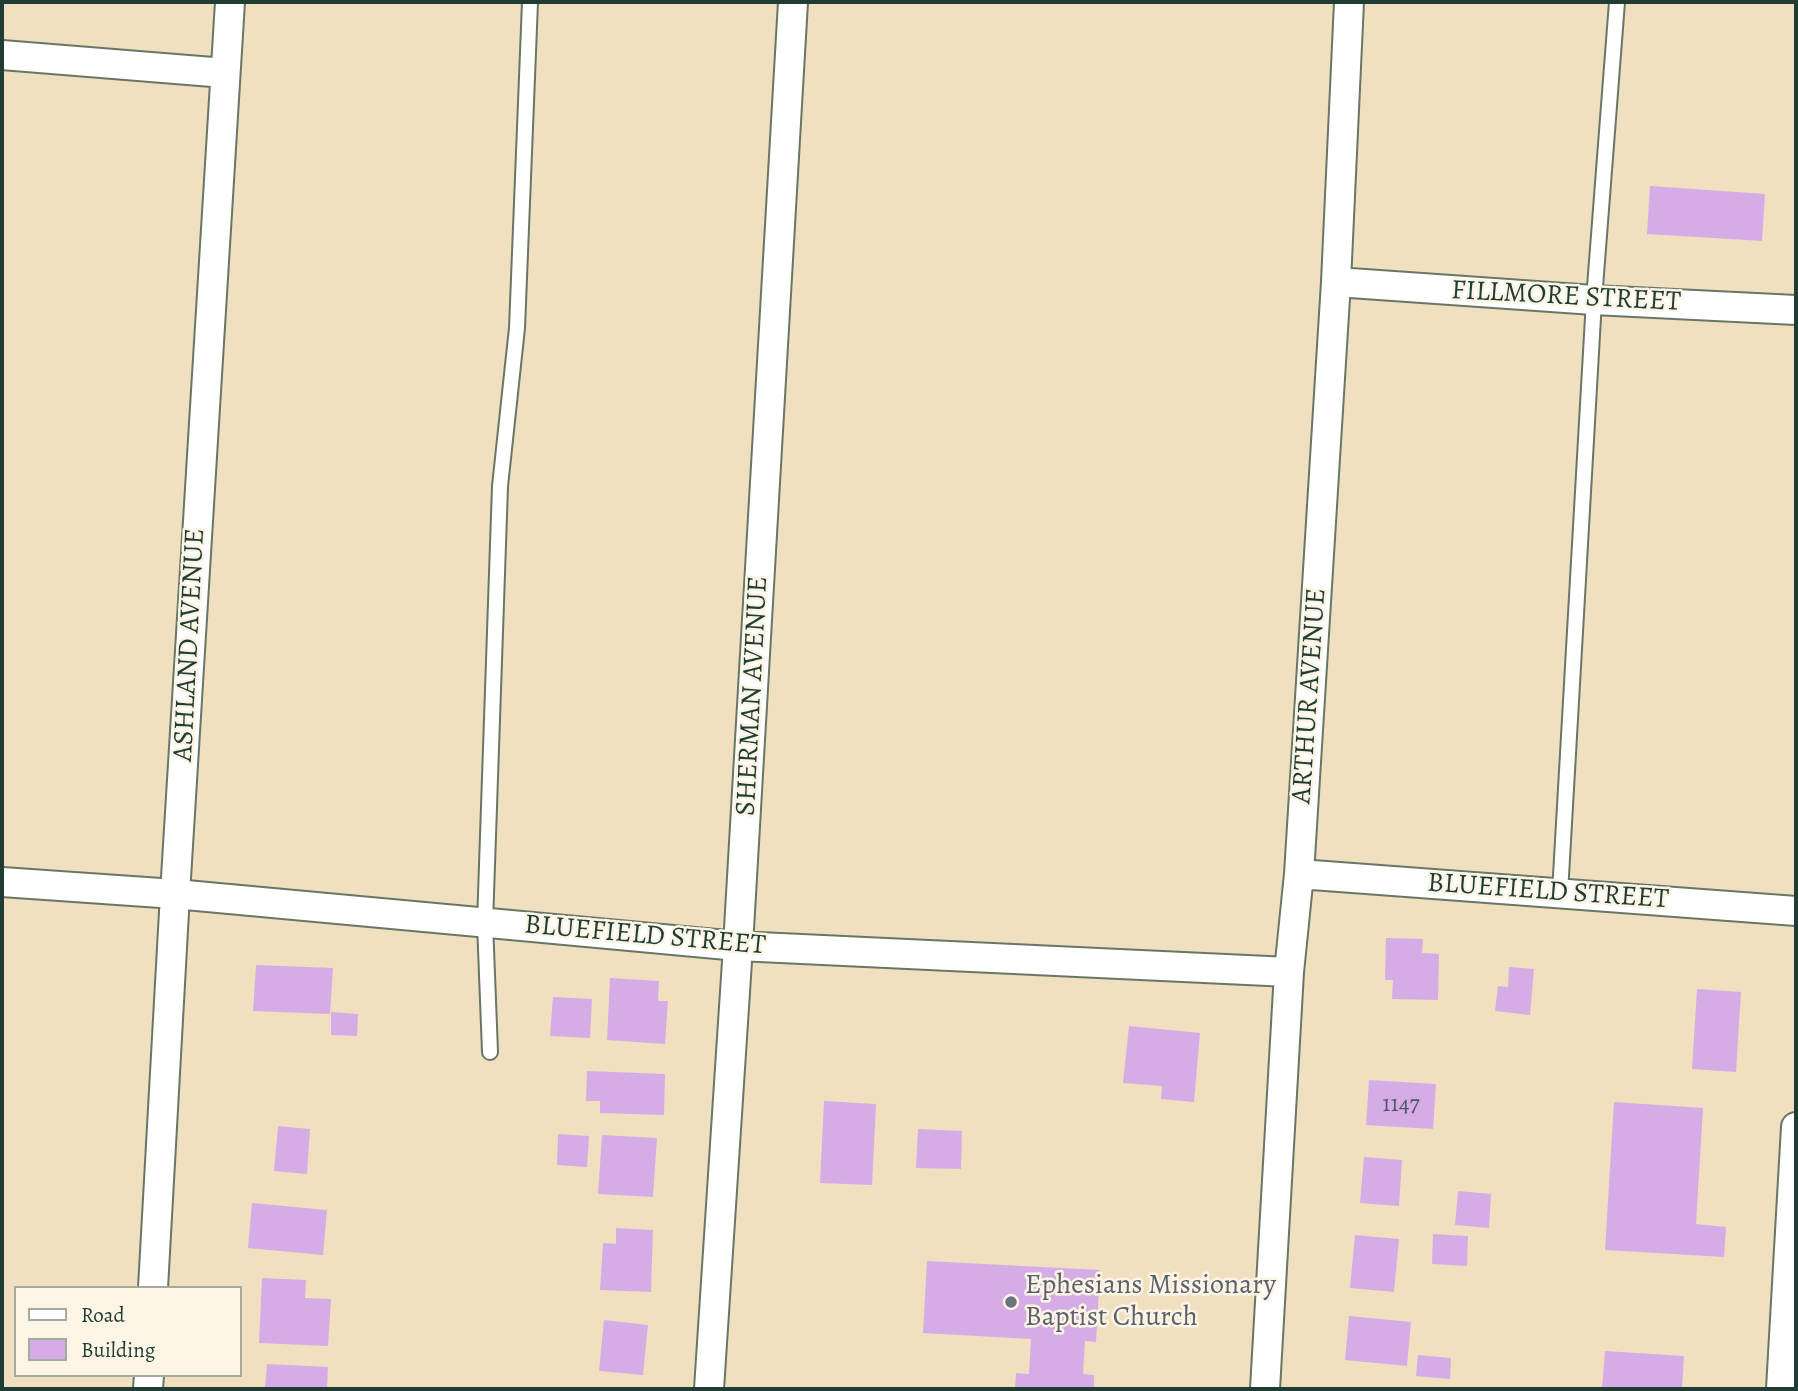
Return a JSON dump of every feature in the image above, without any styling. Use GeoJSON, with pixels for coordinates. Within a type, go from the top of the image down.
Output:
{"type":"FeatureCollection","features":[{"type":"Feature","properties":{"kind":"street","name":"ASHLAND AVENUE"},"geometry":{"type":"LineString","coordinates":[[153,1286],[230,2]]}},
{"type":"Feature","properties":{"kind":"street","name":"SHERMAN AVENUE"},"geometry":{"type":"LineString","coordinates":[[709,1389],[738,946],[793,2]]}},
{"type":"Feature","properties":{"kind":"street","name":"ARTHUR AVENUE"},"geometry":{"type":"LineString","coordinates":[[1265,1389],[1289,972],[1299,874],[1336,282],[1349,2]]}},
{"type":"Feature","properties":{"kind":"street"},"geometry":{"type":"LineString","coordinates":[[2,55],[225,73]]}},
{"type":"Feature","properties":{"kind":"street","name":"FILLMORE STREET"},"geometry":{"type":"LineString","coordinates":[[1336,282],[1594,300],[1796,310]]}},
{"type":"Feature","properties":{"kind":"street","name":"BLUEFIELD STREET"},"geometry":{"type":"LineString","coordinates":[[1299,874],[1796,911]]}},
{"type":"Feature","properties":{"kind":"street","name":"BLUEFIELD STREET"},"geometry":{"type":"LineString","coordinates":[[2,882],[175,894],[738,946],[1289,972]]}},
{"type":"Feature","properties":{"kind":"street"},"geometry":{"type":"LineString","coordinates":[[1781,1389],[1796,1127]]}},
{"type":"Feature","properties":{"kind":"lane"},"geometry":{"type":"LineString","coordinates":[[490,1052],[485,923],[500,486],[517,328],[530,2]]}},
{"type":"Feature","properties":{"kind":"lane"},"geometry":{"type":"LineString","coordinates":[[1560,893],[1594,300],[1617,2]]}},
{"type":"Feature","properties":{"kind":"building"},"geometry":{"type":"Polygon","coordinates":[[[1650,186],[1765,194],[1762,241],[1647,234],[1650,186]]]}},
{"type":"Feature","properties":{"kind":"building"},"geometry":{"type":"Polygon","coordinates":[[[1386,938],[1423,939],[1422,953],[1439,954],[1438,1000],[1392,999],[1393,980],[1385,980],[1386,938]]]}},
{"type":"Feature","properties":{"kind":"building"},"geometry":{"type":"Polygon","coordinates":[[[256,965],[333,968],[330,1014],[253,1011],[256,965]]]}},
{"type":"Feature","properties":{"kind":"building"},"geometry":{"type":"Polygon","coordinates":[[[1509,967],[1534,969],[1530,1015],[1495,1011],[1498,986],[1508,987],[1509,967]]]}},
{"type":"Feature","properties":{"kind":"building"},"geometry":{"type":"Polygon","coordinates":[[[610,978],[659,981],[658,1001],[668,1001],[665,1044],[607,1040],[610,978]]]}},
{"type":"Feature","properties":{"kind":"building"},"geometry":{"type":"Polygon","coordinates":[[[1697,989],[1741,992],[1736,1072],[1692,1069],[1697,989]]]}},
{"type":"Feature","properties":{"kind":"building"},"geometry":{"type":"Polygon","coordinates":[[[553,997],[592,999],[590,1038],[550,1036],[553,997]]]}},
{"type":"Feature","properties":{"kind":"building"},"geometry":{"type":"Polygon","coordinates":[[[331,1012],[358,1014],[357,1036],[331,1035],[331,1012]]]}},
{"type":"Feature","properties":{"kind":"building"},"geometry":{"type":"Polygon","coordinates":[[[1129,1026],[1200,1033],[1194,1102],[1161,1099],[1162,1086],[1123,1083],[1129,1026]]]}},
{"type":"Feature","properties":{"kind":"building"},"geometry":{"type":"Polygon","coordinates":[[[587,1071],[665,1074],[664,1115],[600,1113],[600,1101],[586,1101],[587,1071]]]}},
{"type":"Feature","properties":{"kind":"building"},"geometry":{"type":"Polygon","coordinates":[[[1369,1080],[1436,1084],[1433,1129],[1366,1125],[1369,1080]]]}},
{"type":"Feature","properties":{"kind":"building"},"geometry":{"type":"Polygon","coordinates":[[[824,1101],[876,1104],[872,1185],[820,1183],[824,1101]]]}},
{"type":"Feature","properties":{"kind":"building"},"geometry":{"type":"Polygon","coordinates":[[[1614,1102],[1703,1108],[1696,1224],[1726,1227],[1724,1257],[1605,1250],[1614,1102]]]}},
{"type":"Feature","properties":{"kind":"building"},"geometry":{"type":"Polygon","coordinates":[[[278,1126],[310,1129],[307,1174],[274,1171],[278,1126]]]}},
{"type":"Feature","properties":{"kind":"building"},"geometry":{"type":"Polygon","coordinates":[[[918,1129],[962,1131],[961,1169],[916,1168],[918,1129]]]}},
{"type":"Feature","properties":{"kind":"building"},"geometry":{"type":"Polygon","coordinates":[[[558,1134],[589,1136],[587,1167],[557,1165],[558,1134]]]}},
{"type":"Feature","properties":{"kind":"building"},"geometry":{"type":"Polygon","coordinates":[[[602,1135],[657,1138],[653,1197],[598,1194],[602,1135]]]}},
{"type":"Feature","properties":{"kind":"building"},"geometry":{"type":"Polygon","coordinates":[[[1364,1157],[1402,1160],[1399,1206],[1360,1203],[1364,1157]]]}},
{"type":"Feature","properties":{"kind":"building"},"geometry":{"type":"Polygon","coordinates":[[[1458,1191],[1491,1194],[1489,1228],[1455,1225],[1458,1191]]]}},
{"type":"Feature","properties":{"kind":"building"},"geometry":{"type":"Polygon","coordinates":[[[252,1203],[327,1210],[323,1255],[248,1248],[252,1203]]]}},
{"type":"Feature","properties":{"kind":"building"},"geometry":{"type":"Polygon","coordinates":[[[616,1228],[653,1230],[651,1292],[600,1290],[603,1243],[616,1244],[616,1228]]]}},
{"type":"Feature","properties":{"kind":"building"},"geometry":{"type":"Polygon","coordinates":[[[1433,1234],[1468,1236],[1467,1266],[1432,1264],[1433,1234]]]}},
{"type":"Feature","properties":{"kind":"building"},"geometry":{"type":"Polygon","coordinates":[[[1355,1235],[1399,1239],[1394,1292],[1350,1288],[1355,1235]]]}},
{"type":"Feature","properties":{"kind":"building","name":"Ephesians Missionary Baptist Church"},"geometry":{"type":"Polygon","coordinates":[[[927,1261],[1100,1270],[1096,1342],[1085,1341],[1083,1374],[1094,1375],[1094,1389],[1015,1389],[1016,1373],[1029,1374],[1031,1339],[923,1333],[927,1261]]]}},
{"type":"Feature","properties":{"kind":"building"},"geometry":{"type":"Polygon","coordinates":[[[262,1278],[306,1280],[305,1298],[331,1299],[328,1346],[259,1343],[262,1278]]]}},
{"type":"Feature","properties":{"kind":"building"},"geometry":{"type":"Polygon","coordinates":[[[1349,1316],[1411,1322],[1407,1366],[1345,1360],[1349,1316]]]}},
{"type":"Feature","properties":{"kind":"building"},"geometry":{"type":"Polygon","coordinates":[[[604,1320],[648,1325],[643,1375],[599,1371],[604,1320]]]}},
{"type":"Feature","properties":{"kind":"building"},"geometry":{"type":"Polygon","coordinates":[[[1605,1351],[1684,1356],[1682,1389],[1602,1389],[1605,1351]]]}},
{"type":"Feature","properties":{"kind":"building"},"geometry":{"type":"Polygon","coordinates":[[[1418,1355],[1451,1358],[1450,1379],[1416,1376],[1418,1355]]]}},
{"type":"Feature","properties":{"kind":"building"},"geometry":{"type":"Polygon","coordinates":[[[267,1364],[328,1367],[327,1389],[265,1389],[267,1364]]]}},
{"type":"Feature","properties":{"kind":"place","name":"Ephesians Missionary Baptist Church"},"geometry":{"type":"Point","coordinates":[1011,1302]}}]}
